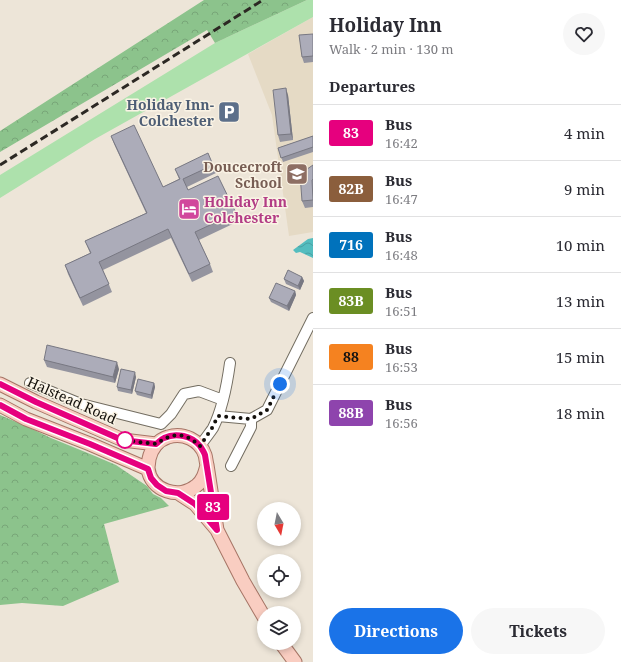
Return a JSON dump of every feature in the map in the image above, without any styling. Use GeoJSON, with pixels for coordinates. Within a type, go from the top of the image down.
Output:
{"type":"FeatureCollection","features":[{"type":"Feature","properties":{"kind":"main road","name":"Halstead Road"},"geometry":{"type":"LineString","coordinates":[[0,384],[36,402],[122,440],[156,444]]}},
{"type":"Feature","properties":{"kind":"main road"},"geometry":{"type":"LineString","coordinates":[[0,405],[26,419],[148,469]]}},
{"type":"Feature","properties":{"kind":"main road"},"geometry":{"type":"LineString","coordinates":[[207,465],[204,475],[197,486],[188,491],[178,493],[166,491],[157,485],[151,478],[148,469],[150,453],[156,444],[164,438],[174,435],[184,436],[193,440],[200,446],[205,455],[207,465],[217,530]]}},
{"type":"Feature","properties":{"kind":"main road"},"geometry":{"type":"LineString","coordinates":[[178,493],[195,504],[217,530],[258,606]]}},
{"type":"Feature","properties":{"kind":"main road"},"geometry":{"type":"LineString","coordinates":[[286,650],[295,662]]}},
{"type":"Feature","properties":{"kind":"street"},"geometry":{"type":"LineString","coordinates":[[218,416],[251,419],[267,410],[313,318]]}},
{"type":"Feature","properties":{"kind":"street"},"geometry":{"type":"LineString","coordinates":[[200,446],[218,416],[223,400],[230,364]]}},
{"type":"Feature","properties":{"kind":"street"},"geometry":{"type":"LineString","coordinates":[[30,383],[81,404],[161,424],[171,414],[184,394],[199,391],[223,400]]}},
{"type":"Feature","properties":{"kind":"street"},"geometry":{"type":"LineString","coordinates":[[231,466],[251,427],[251,419]]}},
{"type":"Feature","properties":{"kind":"shaded area","name":"Doucecroft School"},"geometry":{"type":"Polygon","coordinates":[[[313,17],[313,232],[289,236],[272,115],[248,54],[313,17]]]}},
{"type":"Feature","properties":{"kind":"green space"},"geometry":{"type":"Polygon","coordinates":[[[204,0],[307,0],[215,43],[207,30],[0,152],[0,131],[204,0]]]}},
{"type":"Feature","properties":{"kind":"green space"},"geometry":{"type":"Polygon","coordinates":[[[307,0],[313,0],[313,17],[95,139],[0,198],[0,175],[215,43],[307,0]]]}},
{"type":"Feature","properties":{"kind":"green space"},"geometry":{"type":"Polygon","coordinates":[[[0,415],[116,465],[147,486],[153,494],[161,498],[169,506],[104,524],[119,582],[63,606],[22,603],[0,605],[0,415]]]}},
{"type":"Feature","properties":{"kind":"water"},"geometry":{"type":"Polygon","coordinates":[[[313,238],[313,258],[300,252],[296,253],[293,250],[308,239],[313,238]]]}},
{"type":"Feature","properties":{"kind":"building"},"geometry":{"type":"Polygon","coordinates":[[[313,34],[313,56],[302,57],[299,35],[313,34]]]}},
{"type":"Feature","properties":{"kind":"building"},"geometry":{"type":"Polygon","coordinates":[[[286,88],[291,134],[278,135],[273,90],[286,88]]]}},
{"type":"Feature","properties":{"kind":"building","name":"Holiday Inn Colchester"},"geometry":{"type":"Polygon","coordinates":[[[134,125],[163,187],[180,179],[175,169],[208,153],[213,165],[183,179],[188,190],[218,176],[236,213],[195,232],[210,264],[189,274],[168,229],[99,262],[109,284],[80,298],[65,265],[91,253],[85,241],[147,213],[111,136],[134,125]]]}},
{"type":"Feature","properties":{"kind":"building"},"geometry":{"type":"Polygon","coordinates":[[[313,136],[313,147],[281,158],[278,148],[313,136]]]}},
{"type":"Feature","properties":{"kind":"building"},"geometry":{"type":"Polygon","coordinates":[[[313,165],[313,200],[302,201],[300,174],[313,165]]]}},
{"type":"Feature","properties":{"kind":"building"},"geometry":{"type":"Polygon","coordinates":[[[288,270],[302,277],[298,286],[284,279],[288,270]]]}},
{"type":"Feature","properties":{"kind":"building"},"geometry":{"type":"Polygon","coordinates":[[[276,283],[295,291],[287,306],[269,298],[276,283]]]}},
{"type":"Feature","properties":{"kind":"building"},"geometry":{"type":"Polygon","coordinates":[[[47,345],[117,362],[113,377],[44,360],[47,345]]]}},
{"type":"Feature","properties":{"kind":"building"},"geometry":{"type":"Polygon","coordinates":[[[121,369],[135,372],[131,390],[117,387],[121,369]]]}},
{"type":"Feature","properties":{"kind":"building"},"geometry":{"type":"Polygon","coordinates":[[[138,379],[154,383],[151,395],[135,391],[138,379]]]}},
{"type":"Feature","properties":{"kind":"railway"},"geometry":{"type":"LineString","coordinates":[[0,165],[263,0]]}},
{"type":"Feature","properties":{"kind":"bus line","name":"83"},"geometry":{"type":"LineString","coordinates":[[0,384],[36,402],[122,440],[156,444],[164,438],[174,435],[184,436],[193,440],[200,446],[205,455],[217,530],[195,504],[178,493],[166,491],[157,485],[151,478],[148,469],[26,419],[0,405]]}},
{"type":"Feature","properties":{"kind":"place","name":"Holiday Inn- Colchester"},"geometry":{"type":"Point","coordinates":[229,112]}},
{"type":"Feature","properties":{"kind":"place","name":"Doucecroft School"},"geometry":{"type":"Point","coordinates":[297,174]}},
{"type":"Feature","properties":{"kind":"place","name":"Holiday Inn Colchester"},"geometry":{"type":"Point","coordinates":[189,209]}},
{"type":"Feature","properties":{"kind":"route"},"geometry":{"type":"LineString","coordinates":[[125,440],[122,440],[156,444],[164,438],[174,435],[184,436],[193,440],[200,446],[218,416],[251,419],[267,410],[280,384]]}}]}
